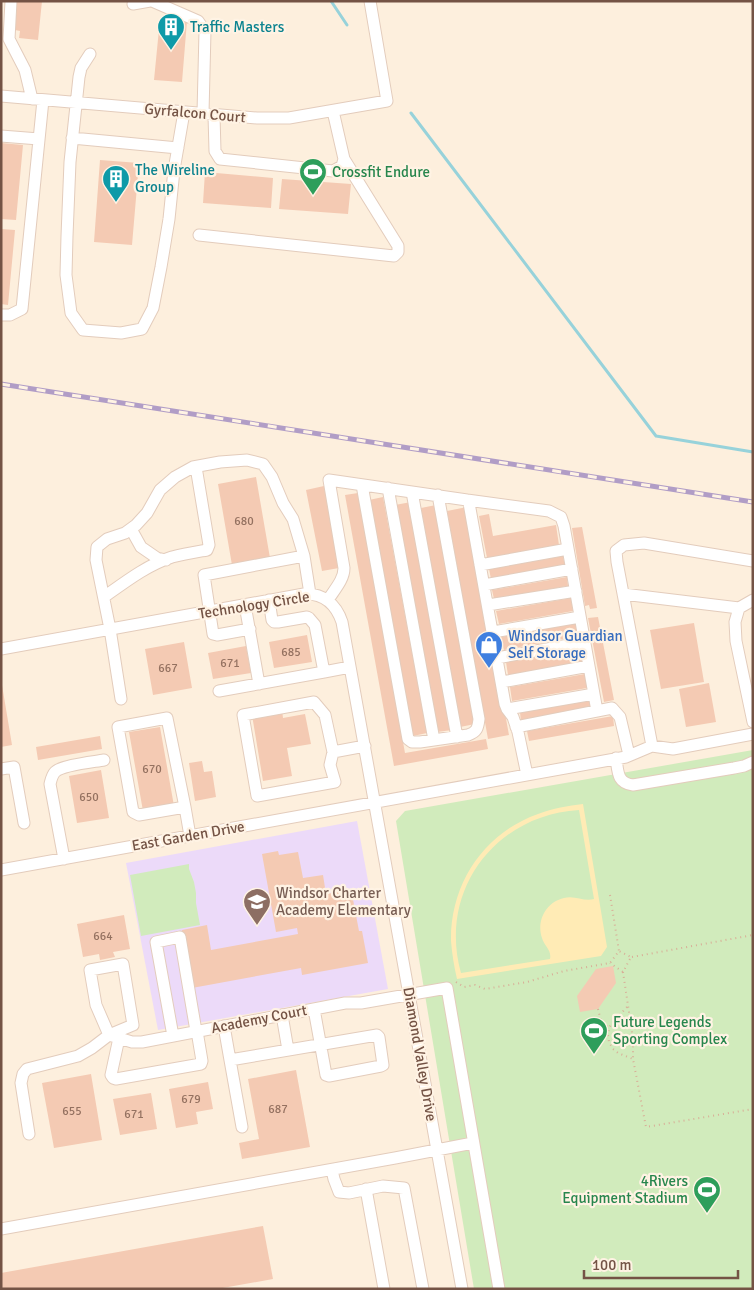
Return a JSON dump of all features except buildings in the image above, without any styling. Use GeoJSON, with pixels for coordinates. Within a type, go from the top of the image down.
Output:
{"type":"FeatureCollection","features":[{"type":"Feature","properties":{"kind":"street"},"geometry":{"type":"LineString","coordinates":[[1,315],[10,316],[22,309],[39,139],[38,99],[9,39],[5,24],[11,1]]}},
{"type":"Feature","properties":{"kind":"street"},"geometry":{"type":"LineString","coordinates":[[133,4],[151,1],[198,21],[205,31],[209,114],[215,151],[220,159],[332,171],[342,166],[344,159]]}},
{"type":"Feature","properties":{"kind":"street","name":"Gyrfalcon Court"},"geometry":{"type":"LineString","coordinates":[[1,96],[257,118],[289,118],[387,101],[370,1]]}},
{"type":"Feature","properties":{"kind":"street"},"geometry":{"type":"LineString","coordinates":[[90,54],[81,68],[79,77],[72,138],[67,236],[66,276],[71,313],[83,330],[121,333],[142,330],[153,308],[169,219],[174,170],[184,112]]}},
{"type":"Feature","properties":{"kind":"street"},"geometry":{"type":"LineString","coordinates":[[199,235],[394,256],[398,252],[398,246],[344,159],[333,110]]}},
{"type":"Feature","properties":{"kind":"street"},"geometry":{"type":"LineString","coordinates":[[1,136],[39,139]]}},
{"type":"Feature","properties":{"kind":"street"},"geometry":{"type":"LineString","coordinates":[[72,138],[178,148]]}},
{"type":"Feature","properties":{"kind":"street"},"geometry":{"type":"LineString","coordinates":[[121,699],[110,629],[96,560],[97,547],[107,540],[125,533],[136,525],[147,512],[160,490],[176,477],[193,467],[247,460],[263,464],[272,477],[283,503],[293,519],[304,556],[310,594]]}},
{"type":"Feature","properties":{"kind":"street"},"geometry":{"type":"LineString","coordinates":[[104,597],[126,581],[152,566],[172,557],[207,550],[209,545],[196,466]]}},
{"type":"Feature","properties":{"kind":"street"},"geometry":{"type":"LineString","coordinates":[[328,600],[343,576],[344,568],[329,480],[548,511],[561,517],[564,526],[597,711]]}},
{"type":"Feature","properties":{"kind":"street"},"geometry":{"type":"LineString","coordinates":[[362,485],[408,739],[412,742],[475,733],[479,720],[438,495]]}},
{"type":"Feature","properties":{"kind":"street"},"geometry":{"type":"LineString","coordinates":[[388,488],[434,740]]}},
{"type":"Feature","properties":{"kind":"street"},"geometry":{"type":"LineString","coordinates":[[412,492],[457,737]]}},
{"type":"Feature","properties":{"kind":"street"},"geometry":{"type":"LineString","coordinates":[[467,500],[507,709],[511,713],[516,727],[527,775]]}},
{"type":"Feature","properties":{"kind":"street"},"geometry":{"type":"LineString","coordinates":[[131,529],[141,547],[158,558],[166,560]]}},
{"type":"Feature","properties":{"kind":"street"},"geometry":{"type":"LineString","coordinates":[[753,561],[644,543],[624,544],[616,552],[652,746],[674,749],[753,734]]}},
{"type":"Feature","properties":{"kind":"street"},"geometry":{"type":"LineString","coordinates":[[480,565],[568,549]]}},
{"type":"Feature","properties":{"kind":"street"},"geometry":{"type":"LineString","coordinates":[[250,629],[214,635],[204,576],[304,556]]}},
{"type":"Feature","properties":{"kind":"street"},"geometry":{"type":"LineString","coordinates":[[484,585],[572,570]]}},
{"type":"Feature","properties":{"kind":"street"},"geometry":{"type":"LineString","coordinates":[[488,605],[576,591]]}},
{"type":"Feature","properties":{"kind":"street","name":"Technology Circle"},"geometry":{"type":"LineString","coordinates":[[1,649],[269,600],[315,594],[332,604],[342,622],[375,802]]}},
{"type":"Feature","properties":{"kind":"street"},"geometry":{"type":"LineString","coordinates":[[623,594],[739,608],[753,600]]}},
{"type":"Feature","properties":{"kind":"street"},"geometry":{"type":"LineString","coordinates":[[269,600],[272,620],[274,622],[307,617],[312,621],[315,625],[324,672]]}},
{"type":"Feature","properties":{"kind":"street"},"geometry":{"type":"LineString","coordinates":[[246,605],[259,684]]}},
{"type":"Feature","properties":{"kind":"street"},"geometry":{"type":"LineString","coordinates":[[739,608],[735,622],[736,641],[753,722]]}},
{"type":"Feature","properties":{"kind":"street"},"geometry":{"type":"LineString","coordinates":[[493,632],[580,616]]}},
{"type":"Feature","properties":{"kind":"street"},"geometry":{"type":"LineString","coordinates":[[497,658],[585,642]]}},
{"type":"Feature","properties":{"kind":"street"},"geometry":{"type":"LineString","coordinates":[[502,682],[589,666]]}},
{"type":"Feature","properties":{"kind":"street"},"geometry":{"type":"LineString","coordinates":[[219,691],[350,667]]}},
{"type":"Feature","properties":{"kind":"street"},"geometry":{"type":"LineString","coordinates":[[507,709],[594,694]]}},
{"type":"Feature","properties":{"kind":"street"},"geometry":{"type":"LineString","coordinates":[[314,702],[325,714],[333,752],[330,765],[335,782],[257,796],[243,715],[314,702]]}},
{"type":"Feature","properties":{"kind":"street"},"geometry":{"type":"LineString","coordinates":[[516,727],[612,708],[620,717],[629,755]]}},
{"type":"Feature","properties":{"kind":"street"},"geometry":{"type":"LineString","coordinates":[[185,807],[139,815],[133,812],[118,727],[167,718],[185,807],[190,836]]}},
{"type":"Feature","properties":{"kind":"street"},"geometry":{"type":"LineString","coordinates":[[333,752],[365,746]]}},
{"type":"Feature","properties":{"kind":"street","name":"East Garden Drive"},"geometry":{"type":"LineString","coordinates":[[1,870],[527,775],[629,755],[652,746]]}},
{"type":"Feature","properties":{"kind":"street"},"geometry":{"type":"LineString","coordinates":[[616,758],[621,781],[633,785],[734,768],[753,762]]}},
{"type":"Feature","properties":{"kind":"street"},"geometry":{"type":"LineString","coordinates":[[64,859],[50,784],[52,778],[55,772],[62,768],[104,760]]}},
{"type":"Feature","properties":{"kind":"street"},"geometry":{"type":"LineString","coordinates":[[1,769],[14,767],[24,823]]}},
{"type":"Feature","properties":{"kind":"street","name":"Diamond Valley Drive"},"geometry":{"type":"LineString","coordinates":[[375,802],[462,1289]]}},
{"type":"Feature","properties":{"kind":"street"},"geometry":{"type":"LineString","coordinates":[[29,1134],[21,1083],[23,1074],[27,1069],[78,1056],[114,1036],[133,1026],[124,964],[90,970],[96,1005],[114,1036],[111,1075],[113,1078],[201,1064],[180,937],[156,942],[172,1036]]}},
{"type":"Feature","properties":{"kind":"street","name":"Academy Court"},"geometry":{"type":"LineString","coordinates":[[114,1036],[132,1042],[142,1042],[314,1008],[345,1003],[361,1003],[447,988],[473,1142]]}},
{"type":"Feature","properties":{"kind":"street"},"geometry":{"type":"LineString","coordinates":[[230,1060],[320,1044],[376,1035],[379,1037],[383,1065],[326,1076],[320,1044],[314,1008]]}},
{"type":"Feature","properties":{"kind":"street"},"geometry":{"type":"LineString","coordinates":[[282,1015],[288,1050]]}},
{"type":"Feature","properties":{"kind":"street"},"geometry":{"type":"LineString","coordinates":[[224,1026],[242,1127]]}},
{"type":"Feature","properties":{"kind":"street"},"geometry":{"type":"LineString","coordinates":[[1,1229],[332,1170],[473,1142],[499,1289]]}},
{"type":"Feature","properties":{"kind":"street"},"geometry":{"type":"LineString","coordinates":[[332,1170],[339,1192],[349,1193],[383,1186],[404,1188],[423,1289]]}},
{"type":"Feature","properties":{"kind":"street"},"geometry":{"type":"LineString","coordinates":[[366,1189],[384,1289]]}},
{"type":"Feature","properties":{"kind":"path"},"geometry":{"type":"LineString","coordinates":[[452,979],[464,987],[476,985],[485,989],[527,982],[564,971],[610,963],[619,951],[610,895]]}},
{"type":"Feature","properties":{"kind":"path"},"geometry":{"type":"LineString","coordinates":[[619,951],[631,957],[753,935]]}},
{"type":"Feature","properties":{"kind":"path"},"geometry":{"type":"LineString","coordinates":[[631,957],[623,972],[633,1039],[633,1059],[646,1127],[753,1109]]}},
{"type":"Feature","properties":{"kind":"path"},"geometry":{"type":"LineString","coordinates":[[610,963],[623,972]]}},
{"type":"Feature","properties":{"kind":"path"},"geometry":{"type":"LineString","coordinates":[[627,1006],[616,1017],[609,1028],[608,1035],[613,1049],[633,1059]]}},
{"type":"Feature","properties":{"kind":"path"},"geometry":{"type":"LineString","coordinates":[[598,1009],[601,1021],[609,1028]]}},
{"type":"Feature","properties":{"kind":"shaded area","name":"Windsor Charter Academy Elementary"},"geometry":{"type":"Polygon","coordinates":[[[357,821],[388,989],[158,1030],[126,863],[357,821]]]}},
{"type":"Feature","properties":{"kind":"green space","name":"Future Legends Sporting Complex"},"geometry":{"type":"Polygon","coordinates":[[[753,750],[753,1289],[474,1289],[396,821],[405,811],[753,750]]]}},
{"type":"Feature","properties":{"kind":"green space"},"geometry":{"type":"Polygon","coordinates":[[[189,864],[196,893],[200,925],[141,936],[130,875],[189,864]]]}},
{"type":"Feature","properties":{"kind":"sand"},"geometry":{"type":"Polygon","coordinates":[[[583,804],[607,947],[601,956],[457,979],[451,941],[452,920],[464,881],[474,863],[501,834],[519,823],[549,810],[583,804]],[[579,810],[549,815],[522,826],[499,842],[480,863],[466,887],[458,914],[456,943],[461,973],[550,959],[550,953],[540,932],[544,913],[552,904],[564,898],[594,899],[579,810]]]}},
{"type":"Feature","properties":{"kind":"waterway"},"geometry":{"type":"LineString","coordinates":[[331,1],[347,25]]}},
{"type":"Feature","properties":{"kind":"waterway"},"geometry":{"type":"LineString","coordinates":[[411,113],[656,436],[753,452]]}},
{"type":"Feature","properties":{"kind":"railway"},"geometry":{"type":"LineString","coordinates":[[1,384],[753,502]]}},
{"type":"Feature","properties":{"kind":"place","name":"Traffic Masters"},"geometry":{"type":"Point","coordinates":[171,51]}},
{"type":"Feature","properties":{"kind":"place","name":"Crossfit Endure"},"geometry":{"type":"Point","coordinates":[313,196]}},
{"type":"Feature","properties":{"kind":"place","name":"The Wireline Group"},"geometry":{"type":"Point","coordinates":[116,203]}},
{"type":"Feature","properties":{"kind":"place","name":"Windsor Guardian Self Storage"},"geometry":{"type":"Point","coordinates":[489,669]}},
{"type":"Feature","properties":{"kind":"place","name":"Windsor Charter Academy Elementary"},"geometry":{"type":"Point","coordinates":[257,926]}},
{"type":"Feature","properties":{"kind":"place","name":"Future Legends Sporting Complex"},"geometry":{"type":"Point","coordinates":[594,1055]}},
{"type":"Feature","properties":{"kind":"place","name":"4Rivers Equipment Stadium"},"geometry":{"type":"Point","coordinates":[707,1214]}}]}
